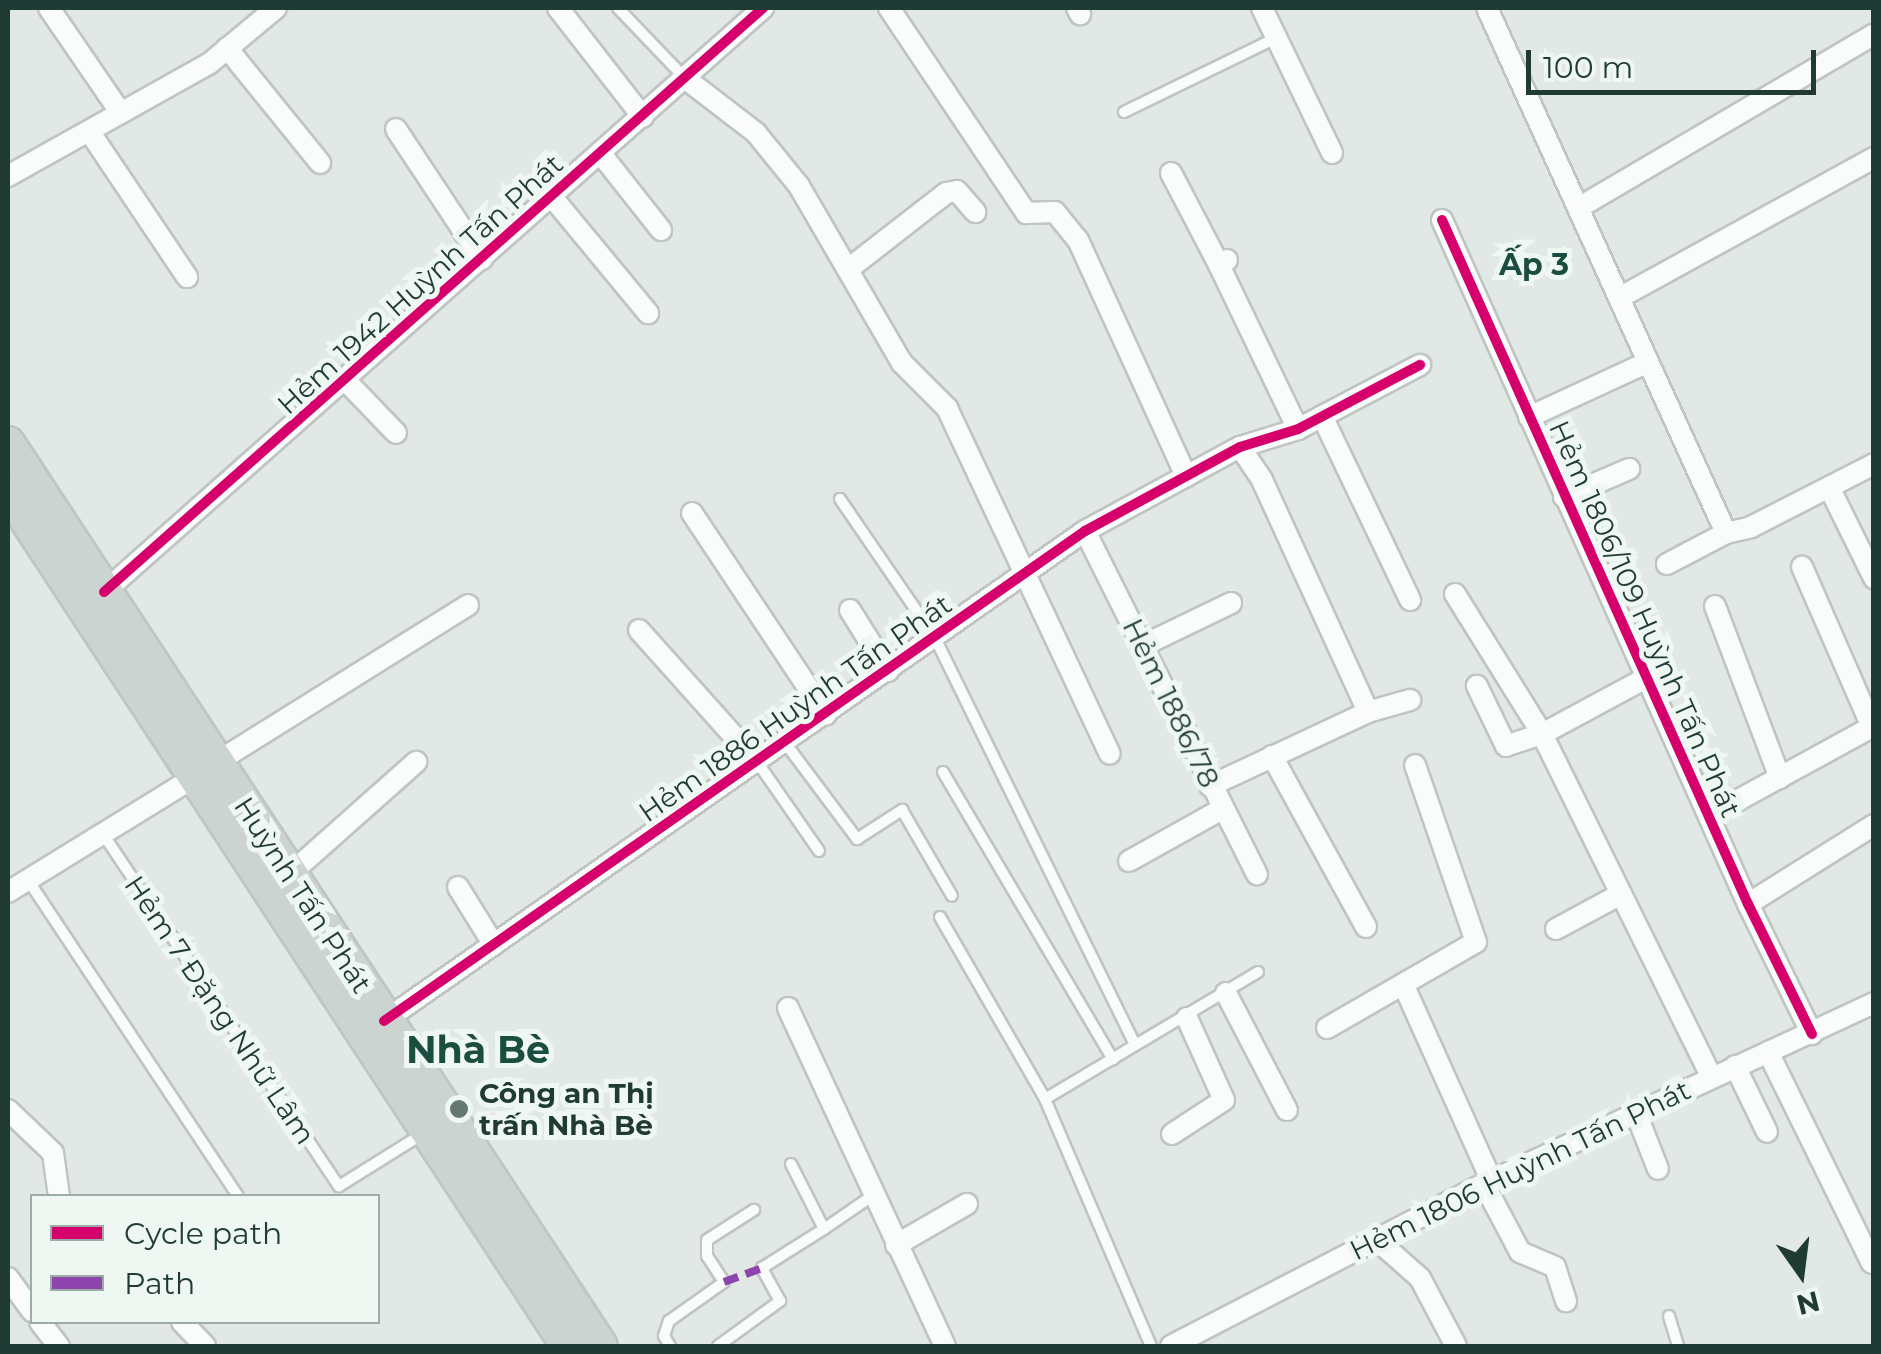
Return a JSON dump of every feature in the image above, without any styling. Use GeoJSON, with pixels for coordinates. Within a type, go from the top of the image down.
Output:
{"type":"FeatureCollection","features":[{"type":"Feature","properties":{"kind":"main road","name":"Huỳnh Tấn Phát"},"geometry":{"type":"LineString","coordinates":[[8,442],[104,592],[205,770],[426,1132],[568,1346]]}},
{"type":"Feature","properties":{"kind":"main road","name":"Huỳnh Tấn Phát"},"geometry":{"type":"LineString","coordinates":[[8,492],[205,770],[290,874],[601,1346]]}},
{"type":"Feature","properties":{"kind":"street"},"geometry":{"type":"LineString","coordinates":[[49,8],[121,113]]}},
{"type":"Feature","properties":{"kind":"street"},"geometry":{"type":"LineString","coordinates":[[9,172],[121,113],[227,48],[276,8]]}},
{"type":"Feature","properties":{"kind":"street"},"geometry":{"type":"LineString","coordinates":[[558,8],[643,117]]}},
{"type":"Feature","properties":{"kind":"street","name":"Hẻm 1942 Huỳnh Tấn Phát"},"geometry":{"type":"LineString","coordinates":[[104,592],[763,8]]}},
{"type":"Feature","properties":{"kind":"street"},"geometry":{"type":"LineString","coordinates":[[889,8],[1026,213],[1055,212],[1078,240],[1186,476]]}},
{"type":"Feature","properties":{"kind":"street"},"geometry":{"type":"LineString","coordinates":[[1262,8],[1332,153]]}},
{"type":"Feature","properties":{"kind":"street"},"geometry":{"type":"LineString","coordinates":[[1487,8],[1721,526]]}},
{"type":"Feature","properties":{"kind":"street"},"geometry":{"type":"LineString","coordinates":[[1578,208],[1874,34]]}},
{"type":"Feature","properties":{"kind":"street"},"geometry":{"type":"LineString","coordinates":[[227,48],[320,163]]}},
{"type":"Feature","properties":{"kind":"street"},"geometry":{"type":"LineString","coordinates":[[686,79],[756,133],[851,267],[902,363],[947,408],[1110,754]]}},
{"type":"Feature","properties":{"kind":"street"},"geometry":{"type":"LineString","coordinates":[[396,130],[482,259]]}},
{"type":"Feature","properties":{"kind":"street"},"geometry":{"type":"LineString","coordinates":[[89,131],[187,277]]}},
{"type":"Feature","properties":{"kind":"street"},"geometry":{"type":"LineString","coordinates":[[601,154],[661,230]]}},
{"type":"Feature","properties":{"kind":"street"},"geometry":{"type":"LineString","coordinates":[[1619,298],[1874,158]]}},
{"type":"Feature","properties":{"kind":"street"},"geometry":{"type":"LineString","coordinates":[[1171,172],[1223,262],[1298,428]]}},
{"type":"Feature","properties":{"kind":"street"},"geometry":{"type":"LineString","coordinates":[[851,267],[946,193],[960,193],[976,212]]}},
{"type":"Feature","properties":{"kind":"street"},"geometry":{"type":"LineString","coordinates":[[552,197],[648,314]]}},
{"type":"Feature","properties":{"kind":"street","name":"Hẻm 1806/109 Huỳnh Tấn Phát"},"geometry":{"type":"LineString","coordinates":[[1442,220],[1748,904],[1812,1034]]}},
{"type":"Feature","properties":{"kind":"street"},"geometry":{"type":"LineString","coordinates":[[1529,417],[1648,362]]}},
{"type":"Feature","properties":{"kind":"street","name":"Hẻm 1886 Huỳnh Tấn Phát"},"geometry":{"type":"LineString","coordinates":[[384,1021],[758,764],[1085,531],[1240,447],[1298,428],[1420,365]]}},
{"type":"Feature","properties":{"kind":"street"},"geometry":{"type":"LineString","coordinates":[[346,381],[396,434]]}},
{"type":"Feature","properties":{"kind":"street"},"geometry":{"type":"LineString","coordinates":[[1322,416],[1410,600]]}},
{"type":"Feature","properties":{"kind":"street"},"geometry":{"type":"LineString","coordinates":[[1240,447],[1262,480],[1368,712]]}},
{"type":"Feature","properties":{"kind":"street"},"geometry":{"type":"LineString","coordinates":[[1667,564],[1721,526],[1829,486],[1874,464]]}},
{"type":"Feature","properties":{"kind":"street"},"geometry":{"type":"LineString","coordinates":[[1564,497],[1629,469]]}},
{"type":"Feature","properties":{"kind":"street"},"geometry":{"type":"LineString","coordinates":[[1829,486],[1874,578]]}},
{"type":"Feature","properties":{"kind":"street"},"geometry":{"type":"LineString","coordinates":[[692,513],[826,715]]}},
{"type":"Feature","properties":{"kind":"street","name":"Hẻm 1886/78"},"geometry":{"type":"LineString","coordinates":[[1085,531],[1257,874]]}},
{"type":"Feature","properties":{"kind":"street"},"geometry":{"type":"LineString","coordinates":[[1710,815],[1872,727],[1802,567]]}},
{"type":"Feature","properties":{"kind":"street"},"geometry":{"type":"LineString","coordinates":[[1454,594],[1542,734],[1711,1076]]}},
{"type":"Feature","properties":{"kind":"street"},"geometry":{"type":"LineString","coordinates":[[1142,646],[1231,603]]}},
{"type":"Feature","properties":{"kind":"street"},"geometry":{"type":"LineString","coordinates":[[8,892],[468,606]]}},
{"type":"Feature","properties":{"kind":"street"},"geometry":{"type":"LineString","coordinates":[[1715,606],[1780,778]]}},
{"type":"Feature","properties":{"kind":"street"},"geometry":{"type":"LineString","coordinates":[[850,610],[888,671]]}},
{"type":"Feature","properties":{"kind":"street"},"geometry":{"type":"LineString","coordinates":[[639,630],[758,764]]}},
{"type":"Feature","properties":{"kind":"street"},"geometry":{"type":"LineString","coordinates":[[1477,686],[1506,746],[1542,734],[1646,678]]}},
{"type":"Feature","properties":{"kind":"street"},"geometry":{"type":"LineString","coordinates":[[1210,786],[1368,712],[1410,700]]}},
{"type":"Feature","properties":{"kind":"street"},"geometry":{"type":"LineString","coordinates":[[1272,756],[1366,927]]}},
{"type":"Feature","properties":{"kind":"street"},"geometry":{"type":"LineString","coordinates":[[290,874],[416,762]]}},
{"type":"Feature","properties":{"kind":"street"},"geometry":{"type":"LineString","coordinates":[[1327,1028],[1404,986],[1476,938],[1415,765]]}},
{"type":"Feature","properties":{"kind":"street"},"geometry":{"type":"LineString","coordinates":[[1129,861],[1222,810]]}},
{"type":"Feature","properties":{"kind":"street"},"geometry":{"type":"LineString","coordinates":[[1748,904],[1874,825]]}},
{"type":"Feature","properties":{"kind":"street"},"geometry":{"type":"LineString","coordinates":[[458,887],[494,945]]}},
{"type":"Feature","properties":{"kind":"street"},"geometry":{"type":"LineString","coordinates":[[1556,928],[1621,894]]}},
{"type":"Feature","properties":{"kind":"street"},"geometry":{"type":"LineString","coordinates":[[1404,986],[1520,1252],[1555,1267],[1566,1301]]}},
{"type":"Feature","properties":{"kind":"street"},"geometry":{"type":"LineString","coordinates":[[1226,994],[1286,1110]]}},
{"type":"Feature","properties":{"kind":"street","name":"Hẻm 1806 Huỳnh Tấn Phát"},"geometry":{"type":"LineString","coordinates":[[1170,1346],[1488,1183],[1874,1003]]}},
{"type":"Feature","properties":{"kind":"street"},"geometry":{"type":"LineString","coordinates":[[788,1008],[872,1196],[945,1346]]}},
{"type":"Feature","properties":{"kind":"street"},"geometry":{"type":"LineString","coordinates":[[1172,1134],[1224,1100],[1186,1018]]}},
{"type":"Feature","properties":{"kind":"street"},"geometry":{"type":"LineString","coordinates":[[1768,1052],[1872,1263]]}},
{"type":"Feature","properties":{"kind":"street"},"geometry":{"type":"LineString","coordinates":[[1735,1066],[1767,1132]]}},
{"type":"Feature","properties":{"kind":"street"},"geometry":{"type":"LineString","coordinates":[[8,1110],[53,1153],[58,1194]]}},
{"type":"Feature","properties":{"kind":"street"},"geometry":{"type":"LineString","coordinates":[[1636,1113],[1658,1169]]}},
{"type":"Feature","properties":{"kind":"street"},"geometry":{"type":"LineString","coordinates":[[896,1245],[967,1204]]}},
{"type":"Feature","properties":{"kind":"street"},"geometry":{"type":"LineString","coordinates":[[1376,1240],[1420,1278],[1456,1346]]}},
{"type":"Feature","properties":{"kind":"street"},"geometry":{"type":"LineString","coordinates":[[8,1278],[30,1308]]}},
{"type":"Feature","properties":{"kind":"street"},"geometry":{"type":"LineString","coordinates":[[42,1324],[59,1346]]}},
{"type":"Feature","properties":{"kind":"street"},"geometry":{"type":"LineString","coordinates":[[184,1324],[205,1346]]}},
{"type":"Feature","properties":{"kind":"lane"},"geometry":{"type":"LineString","coordinates":[[618,8],[686,79]]}},
{"type":"Feature","properties":{"kind":"lane"},"geometry":{"type":"LineString","coordinates":[[1124,112],[1276,38]]}},
{"type":"Feature","properties":{"kind":"lane"},"geometry":{"type":"LineString","coordinates":[[840,499],[934,638],[1135,1045]]}},
{"type":"Feature","properties":{"kind":"lane"},"geometry":{"type":"LineString","coordinates":[[786,744],[857,840],[902,810],[952,896]]}},
{"type":"Feature","properties":{"kind":"lane"},"geometry":{"type":"LineString","coordinates":[[758,764],[820,851]]}},
{"type":"Feature","properties":{"kind":"lane"},"geometry":{"type":"LineString","coordinates":[[943,772],[1113,1059]]}},
{"type":"Feature","properties":{"kind":"lane","name":"Hẻm 7 Đặng Nhữ Lâm"},"geometry":{"type":"LineString","coordinates":[[103,834],[339,1186],[426,1132]]}},
{"type":"Feature","properties":{"kind":"lane"},"geometry":{"type":"LineString","coordinates":[[27,880],[237,1194]]}},
{"type":"Feature","properties":{"kind":"lane"},"geometry":{"type":"LineString","coordinates":[[940,917],[1045,1098],[1151,1346]]}},
{"type":"Feature","properties":{"kind":"lane"},"geometry":{"type":"LineString","coordinates":[[1045,1098],[1258,972]]}},
{"type":"Feature","properties":{"kind":"lane"},"geometry":{"type":"LineString","coordinates":[[791,1164],[824,1229]]}},
{"type":"Feature","properties":{"kind":"lane"},"geometry":{"type":"LineString","coordinates":[[718,1346],[780,1301],[762,1268],[872,1196]]}},
{"type":"Feature","properties":{"kind":"lane"},"geometry":{"type":"LineString","coordinates":[[670,1346],[664,1330],[669,1321],[724,1282],[707,1256],[707,1240],[754,1210]]}},
{"type":"Feature","properties":{"kind":"lane"},"geometry":{"type":"LineString","coordinates":[[1669,1316],[1678,1346]]}},
{"type":"Feature","properties":{"kind":"marked path"},"geometry":{"type":"LineString","coordinates":[[724,1282],[762,1268]]}},
{"type":"Feature","properties":{"kind":"cycle path"},"geometry":{"type":"LineString","coordinates":[[104,592],[763,8]]}},
{"type":"Feature","properties":{"kind":"cycle path"},"geometry":{"type":"LineString","coordinates":[[1442,220],[1748,904],[1812,1034]]}},
{"type":"Feature","properties":{"kind":"cycle path"},"geometry":{"type":"LineString","coordinates":[[384,1021],[1085,531],[1240,447],[1298,429],[1420,365]]}},
{"type":"Feature","properties":{"kind":"place","name":"Công an Thị trấn Nhà Bè"},"geometry":{"type":"Point","coordinates":[459,1109]}},
{"type":"Feature","properties":{"kind":"district","name":"Ấp 3"},"geometry":{"type":"Point","coordinates":[1534,265]}},
{"type":"Feature","properties":{"kind":"district","name":"Nhà Bè"},"geometry":{"type":"Point","coordinates":[478,1050]}}]}
